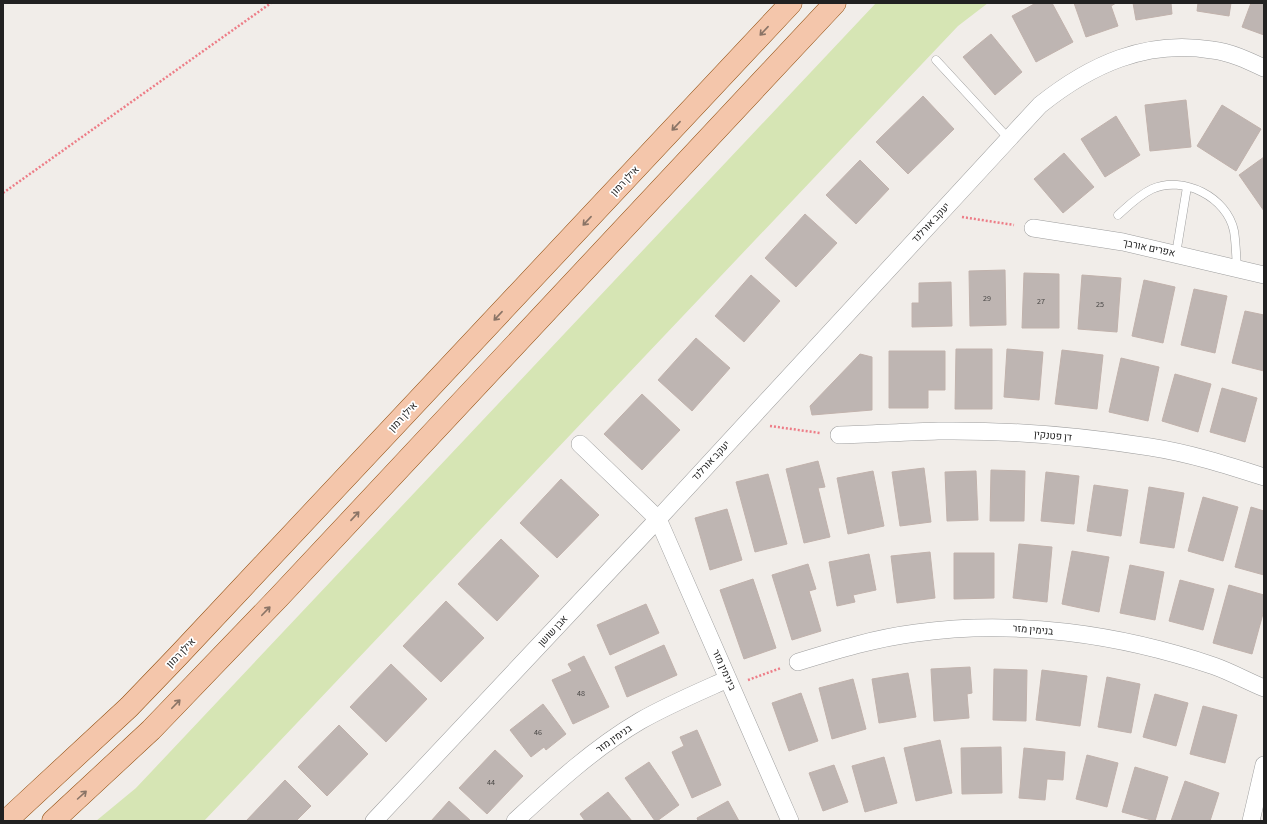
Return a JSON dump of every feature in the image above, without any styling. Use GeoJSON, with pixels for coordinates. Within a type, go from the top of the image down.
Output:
{"type":"FeatureCollection","features":[{"type":"Feature","properties":{"kind":"main road","name":"אילן רמון"},"geometry":{"type":"LineString","coordinates":[[6,821],[129,707],[184,650],[791,3]]}},
{"type":"Feature","properties":{"kind":"main road"},"geometry":{"type":"LineString","coordinates":[[53,821],[151,730],[268,608],[835,3]]}},
{"type":"Feature","properties":{"kind":"street","name":"יעקב אורלנד"},"geometry":{"type":"LineString","coordinates":[[658,519],[1009,139],[1040,106],[1065,85],[1086,72],[1111,61],[1134,54],[1159,49],[1212,50],[1243,58],[1264,68]]}},
{"type":"Feature","properties":{"kind":"street","name":"אפרים אורבך"},"geometry":{"type":"LineString","coordinates":[[1033,228],[1108,240],[1264,274]]}},
{"type":"Feature","properties":{"kind":"street","name":"דן פטנקין"},"geometry":{"type":"LineString","coordinates":[[839,435],[939,431],[1002,432],[1063,436],[1151,447],[1218,462],[1264,477]]}},
{"type":"Feature","properties":{"kind":"street"},"geometry":{"type":"LineString","coordinates":[[580,444],[658,519]]}},
{"type":"Feature","properties":{"kind":"street","name":"בינימין מזר"},"geometry":{"type":"LineString","coordinates":[[658,519],[790,821]]}},
{"type":"Feature","properties":{"kind":"street","name":"אבן שושן"},"geometry":{"type":"LineString","coordinates":[[374,821],[658,519]]}},
{"type":"Feature","properties":{"kind":"street","name":"בנימין מזר"},"geometry":{"type":"LineString","coordinates":[[798,662],[865,642],[916,632],[1013,628],[1091,636],[1151,648],[1214,667],[1264,688]]}},
{"type":"Feature","properties":{"kind":"street","name":"בנימין מזר"},"geometry":{"type":"LineString","coordinates":[[514,821],[574,767],[640,722],[677,702],[730,683]]}},
{"type":"Feature","properties":{"kind":"street"},"geometry":{"type":"LineString","coordinates":[[1251,821],[1264,765]]}},
{"type":"Feature","properties":{"kind":"lane"},"geometry":{"type":"LineString","coordinates":[[936,60],[1009,139]]}},
{"type":"Feature","properties":{"kind":"lane"},"geometry":{"type":"LineString","coordinates":[[1118,216],[1134,201],[1152,189],[1174,184],[1198,190],[1218,202],[1228,214],[1234,230],[1236,268]]}},
{"type":"Feature","properties":{"kind":"lane"},"geometry":{"type":"LineString","coordinates":[[1176,254],[1187,187]]}},
{"type":"Feature","properties":{"kind":"path"},"geometry":{"type":"LineString","coordinates":[[3,193],[271,3]]}},
{"type":"Feature","properties":{"kind":"path"},"geometry":{"type":"LineString","coordinates":[[939,214],[1033,228]]}},
{"type":"Feature","properties":{"kind":"path"},"geometry":{"type":"LineString","coordinates":[[746,423],[839,435]]}},
{"type":"Feature","properties":{"kind":"path"},"geometry":{"type":"LineString","coordinates":[[730,683],[798,662]]}},
{"type":"Feature","properties":{"kind":"green space"},"geometry":{"type":"Polygon","coordinates":[[[876,3],[988,3],[958,26],[204,821],[96,821],[136,788],[876,3]]]}},
{"type":"Feature","properties":{"kind":"building"},"geometry":{"type":"Polygon","coordinates":[[[1036,3],[1052,3],[1073,42],[1036,62],[1012,16],[1036,3]]]}},
{"type":"Feature","properties":{"kind":"building"},"geometry":{"type":"Polygon","coordinates":[[[1074,3],[1116,3],[1111,6],[1118,26],[1086,37],[1074,3]]]}},
{"type":"Feature","properties":{"kind":"building"},"geometry":{"type":"Polygon","coordinates":[[[1133,3],[1171,3],[1172,14],[1136,20],[1133,3]]]}},
{"type":"Feature","properties":{"kind":"building"},"geometry":{"type":"Polygon","coordinates":[[[1198,3],[1231,3],[1229,16],[1197,11],[1198,3]]]}},
{"type":"Feature","properties":{"kind":"building"},"geometry":{"type":"Polygon","coordinates":[[[1251,3],[1264,3],[1264,35],[1242,27],[1251,3]]]}},
{"type":"Feature","properties":{"kind":"building"},"geometry":{"type":"Polygon","coordinates":[[[991,34],[1022,72],[995,95],[963,57],[991,34]]]}},
{"type":"Feature","properties":{"kind":"building"},"geometry":{"type":"Polygon","coordinates":[[[923,96],[954,129],[908,174],[876,142],[923,96]]]}},
{"type":"Feature","properties":{"kind":"building"},"geometry":{"type":"Polygon","coordinates":[[[1186,100],[1191,147],[1150,151],[1145,105],[1186,100]]]}},
{"type":"Feature","properties":{"kind":"building"},"geometry":{"type":"Polygon","coordinates":[[[1222,105],[1261,129],[1236,171],[1197,146],[1222,105]]]}},
{"type":"Feature","properties":{"kind":"building"},"geometry":{"type":"Polygon","coordinates":[[[1116,116],[1140,155],[1105,177],[1081,139],[1116,116]]]}},
{"type":"Feature","properties":{"kind":"building"},"geometry":{"type":"Polygon","coordinates":[[[1064,153],[1094,187],[1063,213],[1034,179],[1064,153]]]}},
{"type":"Feature","properties":{"kind":"building"},"geometry":{"type":"Polygon","coordinates":[[[1264,157],[1264,211],[1239,175],[1264,157]]]}},
{"type":"Feature","properties":{"kind":"building"},"geometry":{"type":"Polygon","coordinates":[[[860,160],[889,189],[856,224],[826,195],[860,160]]]}},
{"type":"Feature","properties":{"kind":"building"},"geometry":{"type":"Polygon","coordinates":[[[805,214],[837,243],[796,287],[765,258],[805,214]]]}},
{"type":"Feature","properties":{"kind":"building"},"geometry":{"type":"Polygon","coordinates":[[[1005,270],[1006,325],[970,326],[969,271],[1005,270]]]}},
{"type":"Feature","properties":{"kind":"building"},"geometry":{"type":"Polygon","coordinates":[[[1024,273],[1059,274],[1059,328],[1022,328],[1024,273]]]}},
{"type":"Feature","properties":{"kind":"building"},"geometry":{"type":"Polygon","coordinates":[[[751,275],[780,301],[744,342],[715,316],[751,275]]]}},
{"type":"Feature","properties":{"kind":"building"},"geometry":{"type":"Polygon","coordinates":[[[1082,275],[1121,278],[1117,332],[1078,329],[1082,275]]]}},
{"type":"Feature","properties":{"kind":"building"},"geometry":{"type":"Polygon","coordinates":[[[1144,280],[1175,287],[1163,343],[1132,336],[1144,280]]]}},
{"type":"Feature","properties":{"kind":"building"},"geometry":{"type":"Polygon","coordinates":[[[951,282],[952,326],[912,327],[912,303],[919,303],[919,283],[951,282]]]}},
{"type":"Feature","properties":{"kind":"building"},"geometry":{"type":"Polygon","coordinates":[[[1194,289],[1227,296],[1215,353],[1181,345],[1194,289]]]}},
{"type":"Feature","properties":{"kind":"building"},"geometry":{"type":"Polygon","coordinates":[[[1245,311],[1264,315],[1264,371],[1232,363],[1245,311]]]}},
{"type":"Feature","properties":{"kind":"building"},"geometry":{"type":"Polygon","coordinates":[[[696,338],[730,368],[692,411],[658,380],[696,338]]]}},
{"type":"Feature","properties":{"kind":"building"},"geometry":{"type":"Polygon","coordinates":[[[956,349],[992,349],[992,409],[955,409],[956,349]]]}},
{"type":"Feature","properties":{"kind":"building"},"geometry":{"type":"Polygon","coordinates":[[[1007,349],[1043,352],[1039,400],[1004,397],[1007,349]]]}},
{"type":"Feature","properties":{"kind":"building"},"geometry":{"type":"Polygon","coordinates":[[[1062,350],[1103,355],[1097,409],[1055,404],[1062,350]]]}},
{"type":"Feature","properties":{"kind":"building"},"geometry":{"type":"Polygon","coordinates":[[[889,351],[945,351],[945,390],[928,390],[928,408],[889,408],[889,351]]]}},
{"type":"Feature","properties":{"kind":"building"},"geometry":{"type":"Polygon","coordinates":[[[860,354],[872,357],[872,410],[812,415],[810,406],[860,354]]]}},
{"type":"Feature","properties":{"kind":"building"},"geometry":{"type":"Polygon","coordinates":[[[1121,358],[1159,367],[1148,421],[1109,412],[1121,358]]]}},
{"type":"Feature","properties":{"kind":"building"},"geometry":{"type":"Polygon","coordinates":[[[1175,374],[1211,384],[1198,432],[1162,421],[1175,374]]]}},
{"type":"Feature","properties":{"kind":"building"},"geometry":{"type":"Polygon","coordinates":[[[1222,388],[1257,398],[1245,442],[1210,432],[1222,388]]]}},
{"type":"Feature","properties":{"kind":"building"},"geometry":{"type":"Polygon","coordinates":[[[642,394],[680,430],[642,470],[604,434],[642,394]]]}},
{"type":"Feature","properties":{"kind":"building"},"geometry":{"type":"Polygon","coordinates":[[[818,461],[825,487],[818,488],[830,537],[804,543],[786,469],[818,461]]]}},
{"type":"Feature","properties":{"kind":"building"},"geometry":{"type":"Polygon","coordinates":[[[924,468],[931,522],[900,526],[892,472],[924,468]]]}},
{"type":"Feature","properties":{"kind":"building"},"geometry":{"type":"Polygon","coordinates":[[[991,470],[1025,471],[1024,521],[990,521],[991,470]]]}},
{"type":"Feature","properties":{"kind":"building"},"geometry":{"type":"Polygon","coordinates":[[[873,471],[884,526],[848,534],[837,478],[873,471]]]}},
{"type":"Feature","properties":{"kind":"building"},"geometry":{"type":"Polygon","coordinates":[[[976,471],[978,520],[947,521],[945,472],[976,471]]]}},
{"type":"Feature","properties":{"kind":"building"},"geometry":{"type":"Polygon","coordinates":[[[1046,472],[1079,476],[1074,524],[1041,521],[1046,472]]]}},
{"type":"Feature","properties":{"kind":"building"},"geometry":{"type":"Polygon","coordinates":[[[768,474],[787,544],[755,552],[736,482],[768,474]]]}},
{"type":"Feature","properties":{"kind":"building"},"geometry":{"type":"Polygon","coordinates":[[[561,479],[599,515],[557,558],[520,523],[561,479]]]}},
{"type":"Feature","properties":{"kind":"building"},"geometry":{"type":"Polygon","coordinates":[[[1094,485],[1128,490],[1121,536],[1087,531],[1094,485]]]}},
{"type":"Feature","properties":{"kind":"building"},"geometry":{"type":"Polygon","coordinates":[[[1149,487],[1184,493],[1174,548],[1140,543],[1149,487]]]}},
{"type":"Feature","properties":{"kind":"building"},"geometry":{"type":"Polygon","coordinates":[[[1203,497],[1238,507],[1223,561],[1188,551],[1203,497]]]}},
{"type":"Feature","properties":{"kind":"building"},"geometry":{"type":"Polygon","coordinates":[[[1251,507],[1264,511],[1264,575],[1235,567],[1251,507]]]}},
{"type":"Feature","properties":{"kind":"building"},"geometry":{"type":"Polygon","coordinates":[[[727,509],[742,560],[710,570],[695,518],[727,509]]]}},
{"type":"Feature","properties":{"kind":"building"},"geometry":{"type":"Polygon","coordinates":[[[501,539],[539,576],[497,621],[458,584],[501,539]]]}},
{"type":"Feature","properties":{"kind":"building"},"geometry":{"type":"Polygon","coordinates":[[[1019,544],[1052,547],[1047,602],[1013,598],[1019,544]]]}},
{"type":"Feature","properties":{"kind":"building"},"geometry":{"type":"Polygon","coordinates":[[[1072,551],[1109,557],[1099,612],[1062,604],[1072,551]]]}},
{"type":"Feature","properties":{"kind":"building"},"geometry":{"type":"Polygon","coordinates":[[[930,552],[935,598],[897,603],[891,556],[930,552]]]}},
{"type":"Feature","properties":{"kind":"building"},"geometry":{"type":"Polygon","coordinates":[[[954,553],[994,553],[994,598],[954,599],[954,553]]]}},
{"type":"Feature","properties":{"kind":"building"},"geometry":{"type":"Polygon","coordinates":[[[869,554],[876,590],[853,595],[855,602],[837,606],[829,562],[869,554]]]}},
{"type":"Feature","properties":{"kind":"building"},"geometry":{"type":"Polygon","coordinates":[[[808,564],[816,589],[809,591],[821,631],[792,640],[772,575],[808,564]]]}},
{"type":"Feature","properties":{"kind":"building"},"geometry":{"type":"Polygon","coordinates":[[[1130,565],[1164,572],[1155,620],[1120,613],[1130,565]]]}},
{"type":"Feature","properties":{"kind":"building"},"geometry":{"type":"Polygon","coordinates":[[[753,579],[776,648],[744,659],[720,590],[753,579]]]}},
{"type":"Feature","properties":{"kind":"building"},"geometry":{"type":"Polygon","coordinates":[[[1180,580],[1214,589],[1203,630],[1169,621],[1180,580]]]}},
{"type":"Feature","properties":{"kind":"building"},"geometry":{"type":"Polygon","coordinates":[[[1229,585],[1264,595],[1264,610],[1252,654],[1213,643],[1229,585]]]}},
{"type":"Feature","properties":{"kind":"building"},"geometry":{"type":"Polygon","coordinates":[[[446,601],[484,638],[441,682],[403,646],[446,601]]]}},
{"type":"Feature","properties":{"kind":"building"},"geometry":{"type":"Polygon","coordinates":[[[646,604],[659,633],[610,655],[597,625],[646,604]]]}},
{"type":"Feature","properties":{"kind":"building"},"geometry":{"type":"Polygon","coordinates":[[[664,645],[677,675],[627,697],[615,667],[664,645]]]}},
{"type":"Feature","properties":{"kind":"building"},"geometry":{"type":"Polygon","coordinates":[[[584,656],[609,707],[573,724],[552,680],[572,671],[568,664],[584,656]]]}},
{"type":"Feature","properties":{"kind":"building"},"geometry":{"type":"Polygon","coordinates":[[[391,664],[427,699],[386,742],[350,707],[391,664]]]}},
{"type":"Feature","properties":{"kind":"building"},"geometry":{"type":"Polygon","coordinates":[[[970,667],[972,693],[967,694],[969,718],[934,721],[931,669],[970,667]]]}},
{"type":"Feature","properties":{"kind":"building"},"geometry":{"type":"Polygon","coordinates":[[[994,669],[1027,670],[1026,721],[993,720],[994,669]]]}},
{"type":"Feature","properties":{"kind":"building"},"geometry":{"type":"Polygon","coordinates":[[[1042,670],[1087,676],[1080,726],[1036,720],[1042,670]]]}},
{"type":"Feature","properties":{"kind":"building"},"geometry":{"type":"Polygon","coordinates":[[[908,673],[916,717],[879,723],[872,679],[908,673]]]}},
{"type":"Feature","properties":{"kind":"building"},"geometry":{"type":"Polygon","coordinates":[[[1107,677],[1140,684],[1131,733],[1098,727],[1107,677]]]}},
{"type":"Feature","properties":{"kind":"building"},"geometry":{"type":"Polygon","coordinates":[[[853,679],[866,729],[832,739],[819,688],[853,679]]]}},
{"type":"Feature","properties":{"kind":"building"},"geometry":{"type":"Polygon","coordinates":[[[801,693],[818,741],[789,751],[772,703],[801,693]]]}},
{"type":"Feature","properties":{"kind":"building"},"geometry":{"type":"Polygon","coordinates":[[[1155,694],[1188,703],[1176,746],[1143,737],[1155,694]]]}},
{"type":"Feature","properties":{"kind":"building"},"geometry":{"type":"Polygon","coordinates":[[[543,704],[566,734],[546,750],[544,747],[531,757],[510,730],[543,704]]]}},
{"type":"Feature","properties":{"kind":"building"},"geometry":{"type":"Polygon","coordinates":[[[1203,706],[1237,715],[1225,763],[1190,754],[1203,706]]]}},
{"type":"Feature","properties":{"kind":"building"},"geometry":{"type":"Polygon","coordinates":[[[339,725],[368,754],[327,796],[298,767],[339,725]]]}},
{"type":"Feature","properties":{"kind":"building"},"geometry":{"type":"Polygon","coordinates":[[[697,730],[721,785],[692,798],[672,752],[684,746],[680,737],[697,730]]]}},
{"type":"Feature","properties":{"kind":"building"},"geometry":{"type":"Polygon","coordinates":[[[940,740],[952,793],[916,801],[904,748],[940,740]]]}},
{"type":"Feature","properties":{"kind":"building"},"geometry":{"type":"Polygon","coordinates":[[[1001,747],[1002,793],[962,794],[961,748],[1001,747]]]}},
{"type":"Feature","properties":{"kind":"building"},"geometry":{"type":"Polygon","coordinates":[[[1024,748],[1065,752],[1063,780],[1047,779],[1045,800],[1019,798],[1024,748]]]}},
{"type":"Feature","properties":{"kind":"building"},"geometry":{"type":"Polygon","coordinates":[[[495,750],[523,776],[487,814],[459,788],[495,750]]]}},
{"type":"Feature","properties":{"kind":"building"},"geometry":{"type":"Polygon","coordinates":[[[1087,755],[1118,763],[1107,807],[1076,799],[1087,755]]]}},
{"type":"Feature","properties":{"kind":"building"},"geometry":{"type":"Polygon","coordinates":[[[884,757],[897,803],[865,812],[852,766],[884,757]]]}},
{"type":"Feature","properties":{"kind":"building"},"geometry":{"type":"Polygon","coordinates":[[[649,762],[679,805],[657,821],[655,821],[625,778],[649,762]]]}},
{"type":"Feature","properties":{"kind":"building"},"geometry":{"type":"Polygon","coordinates":[[[834,765],[848,802],[823,811],[809,773],[834,765]]]}},
{"type":"Feature","properties":{"kind":"building"},"geometry":{"type":"Polygon","coordinates":[[[1135,767],[1168,777],[1155,821],[1122,812],[1135,767]]]}},
{"type":"Feature","properties":{"kind":"building"},"geometry":{"type":"Polygon","coordinates":[[[285,780],[311,806],[296,821],[246,821],[285,780]]]}},
{"type":"Feature","properties":{"kind":"building"},"geometry":{"type":"Polygon","coordinates":[[[1185,781],[1219,793],[1210,821],[1171,821],[1185,781]]]}},
{"type":"Feature","properties":{"kind":"building"},"geometry":{"type":"Polygon","coordinates":[[[608,792],[632,821],[585,821],[580,814],[608,792]]]}},
{"type":"Feature","properties":{"kind":"building"},"geometry":{"type":"Polygon","coordinates":[[[449,801],[471,821],[431,821],[449,801]]]}},
{"type":"Feature","properties":{"kind":"building"},"geometry":{"type":"Polygon","coordinates":[[[728,801],[739,821],[698,821],[697,818],[728,801]]]}}]}
